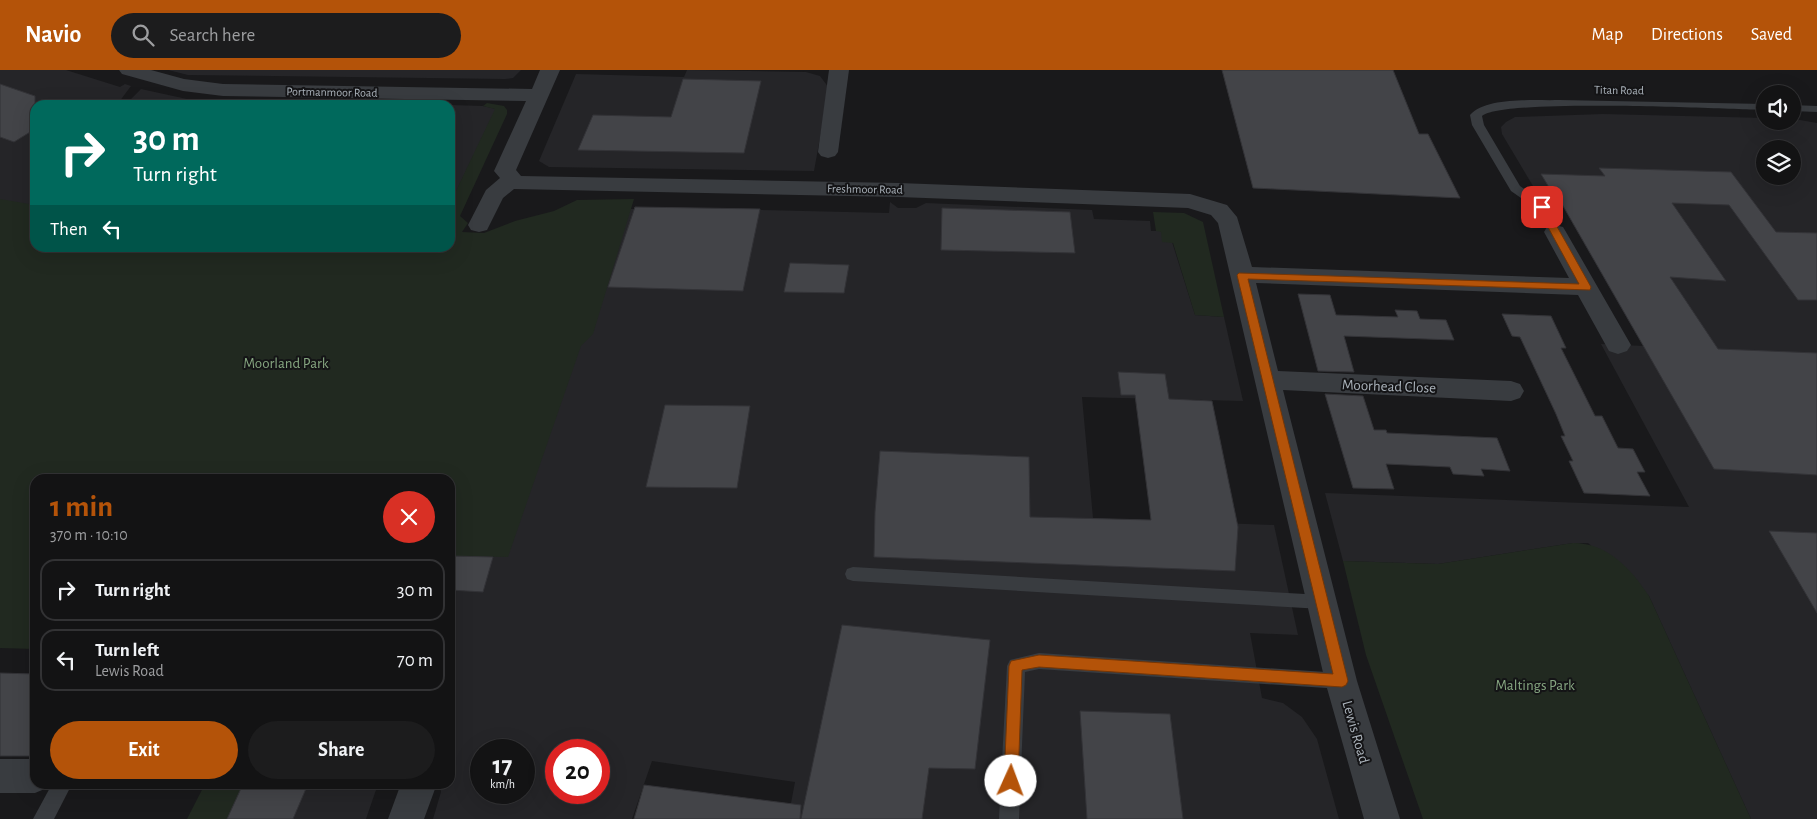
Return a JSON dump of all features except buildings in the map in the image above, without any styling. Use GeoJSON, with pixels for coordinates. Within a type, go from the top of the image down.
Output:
{"type":"FeatureCollection","features":[{"type":"Feature","properties":{"kind":"street","name":"Portmanmoor Road"},"geometry":{"type":"LineString","coordinates":[[129,70],[183,85],[223,90],[537,95]]}},
{"type":"Feature","properties":{"kind":"street"},"geometry":{"type":"LineString","coordinates":[[479,225],[494,195],[511,180],[505,171],[537,95],[550,70]]}},
{"type":"Feature","properties":{"kind":"street"},"geometry":{"type":"LineString","coordinates":[[828,152],[839,70]]}},
{"type":"Feature","properties":{"kind":"street","name":"Freshmoor Road"},"geometry":{"type":"LineString","coordinates":[[511,180],[523,184],[802,188],[1104,197],[1190,201],[1219,210]]}},
{"type":"Feature","properties":{"kind":"street","name":"Lewis Road"},"geometry":{"type":"LineString","coordinates":[[1219,210],[1229,222],[1342,681],[1382,819]]}},
{"type":"Feature","properties":{"kind":"street"},"geometry":{"type":"LineString","coordinates":[[1555,232],[1618,345]]}},
{"type":"Feature","properties":{"kind":"street"},"geometry":{"type":"LineString","coordinates":[[1242,275],[1586,287]]}},
{"type":"Feature","properties":{"kind":"street","name":"Moorhead Close"},"geometry":{"type":"LineString","coordinates":[[1268,380],[1511,391]]}},
{"type":"Feature","properties":{"kind":"street"},"geometry":{"type":"LineString","coordinates":[[0,776],[30,776]]}},
{"type":"Feature","properties":{"kind":"street"},"geometry":{"type":"LineString","coordinates":[[406,819],[417,789]]}},
{"type":"Feature","properties":{"kind":"lane","name":"Titan Road"},"geometry":{"type":"LineString","coordinates":[[1555,232],[1542,207],[1514,188],[1478,125],[1476,115],[1483,109],[1503,105],[1559,103],[1756,108]]}},
{"type":"Feature","properties":{"kind":"lane"},"geometry":{"type":"LineString","coordinates":[[1801,108],[1817,109]]}},
{"type":"Feature","properties":{"kind":"lane"},"geometry":{"type":"LineString","coordinates":[[853,574],[1322,602]]}},
{"type":"Feature","properties":{"kind":"lane"},"geometry":{"type":"LineString","coordinates":[[1009,819],[1016,666],[1039,661],[1342,681]]}},
{"type":"Feature","properties":{"kind":"lane"},"geometry":{"type":"LineString","coordinates":[[42,819],[59,789]]}},
{"type":"Feature","properties":{"kind":"shaded area"},"geometry":{"type":"Polygon","coordinates":[[[0,70],[66,70],[120,87],[125,84],[131,86],[120,100],[30,100],[30,210],[0,203],[0,70]]]}},
{"type":"Feature","properties":{"kind":"shaded area"},"geometry":{"type":"Polygon","coordinates":[[[168,70],[521,70],[513,78],[505,79],[188,75],[168,70]]]}},
{"type":"Feature","properties":{"kind":"shaded area"},"geometry":{"type":"Polygon","coordinates":[[[687,70],[806,72],[820,76],[829,88],[814,171],[549,167],[539,161],[576,74],[684,77],[687,70]]]}},
{"type":"Feature","properties":{"kind":"shaded area"},"geometry":{"type":"Polygon","coordinates":[[[141,89],[191,100],[130,100],[141,89]]]}},
{"type":"Feature","properties":{"kind":"shaded area"},"geometry":{"type":"Polygon","coordinates":[[[455,105],[483,106],[496,109],[455,194],[455,105]]]}},
{"type":"Feature","properties":{"kind":"shaded area"},"geometry":{"type":"Polygon","coordinates":[[[1603,114],[1756,118],[1756,130],[1801,130],[1801,120],[1817,123],[1817,819],[1751,819],[1649,596],[1588,543],[1573,543],[1438,564],[1343,561],[1325,493],[1689,507],[1601,344],[1644,346],[1561,201],[1538,191],[1533,186],[1502,134],[1501,127],[1515,117],[1603,114]]]}},
{"type":"Feature","properties":{"kind":"shaded area"},"geometry":{"type":"Polygon","coordinates":[[[890,202],[898,208],[916,208],[926,203],[1092,210],[1094,219],[1150,221],[1151,231],[1161,231],[1172,242],[1195,315],[1224,317],[1243,401],[1082,397],[1093,518],[1274,525],[1298,635],[1250,633],[1262,698],[1283,703],[1302,717],[1317,739],[1339,819],[788,819],[795,782],[652,761],[632,819],[433,819],[441,789],[455,789],[455,556],[493,557],[621,209],[634,209],[634,207],[889,213],[890,202]]]}},
{"type":"Feature","properties":{"kind":"shaded area"},"geometry":{"type":"Polygon","coordinates":[[[241,789],[376,789],[366,819],[228,819],[241,789]]]}},
{"type":"Feature","properties":{"kind":"green space","name":"Moorland Park"},"geometry":{"type":"Polygon","coordinates":[[[487,103],[504,106],[507,114],[460,216],[468,223],[462,232],[484,233],[515,221],[554,211],[577,200],[634,199],[593,334],[581,346],[508,557],[455,556],[455,474],[30,474],[30,649],[0,648],[0,199],[30,204],[30,252],[455,252],[455,193],[495,109],[483,106],[487,103]]]}},
{"type":"Feature","properties":{"kind":"green space"},"geometry":{"type":"Polygon","coordinates":[[[1153,212],[1184,213],[1203,222],[1224,317],[1195,315],[1173,243],[1162,242],[1161,232],[1156,231],[1153,212]]]}},
{"type":"Feature","properties":{"kind":"green space","name":"Maltings Park"},"geometry":{"type":"Polygon","coordinates":[[[1573,543],[1597,547],[1617,559],[1634,576],[1649,596],[1751,819],[1423,819],[1366,655],[1343,561],[1438,564],[1573,543]]]}},
{"type":"Feature","properties":{"kind":"green space"},"geometry":{"type":"Polygon","coordinates":[[[202,789],[241,789],[228,819],[187,819],[202,789]]]}},
{"type":"Feature","properties":{"kind":"route"},"geometry":{"type":"LineString","coordinates":[[1011,781],[1016,666],[1039,661],[1342,681],[1242,275],[1586,287],[1542,207]]}}]}
